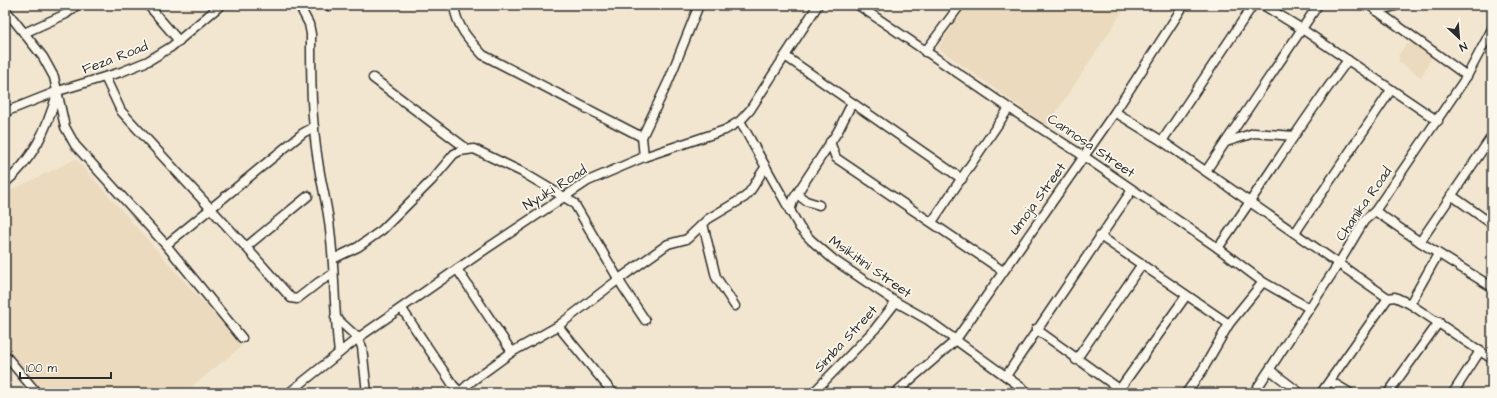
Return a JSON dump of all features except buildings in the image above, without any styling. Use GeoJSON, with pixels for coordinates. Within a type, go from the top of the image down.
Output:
{"type":"FeatureCollection","features":[{"type":"Feature","properties":{"kind":"street"},"geometry":{"type":"LineString","coordinates":[[24,33],[66,14],[77,5]]}},
{"type":"Feature","properties":{"kind":"street"},"geometry":{"type":"LineString","coordinates":[[148,5],[179,41]]}},
{"type":"Feature","properties":{"kind":"street","name":"Feza Road"},"geometry":{"type":"LineString","coordinates":[[5,112],[58,91],[105,77],[148,61],[179,41],[221,5]]}},
{"type":"Feature","properties":{"kind":"street"},"geometry":{"type":"LineString","coordinates":[[299,5],[309,24],[317,161],[330,228],[334,274],[335,317],[339,353]]}},
{"type":"Feature","properties":{"kind":"street"},"geometry":{"type":"LineString","coordinates":[[454,5],[455,15],[466,37],[483,55],[642,137]]}},
{"type":"Feature","properties":{"kind":"street"},"geometry":{"type":"LineString","coordinates":[[644,157],[642,137],[669,80],[699,5]]}},
{"type":"Feature","properties":{"kind":"street","name":"Nyuki Road"},"geometry":{"type":"LineString","coordinates":[[289,393],[358,338],[588,181],[644,157],[715,134],[740,121],[750,110],[818,5]]}},
{"type":"Feature","properties":{"kind":"street","name":"Cannosa Street"},"geometry":{"type":"LineString","coordinates":[[858,5],[925,52],[1085,157],[1218,248],[1263,282],[1309,308]]}},
{"type":"Feature","properties":{"kind":"street"},"geometry":{"type":"LineString","coordinates":[[925,52],[960,5]]}},
{"type":"Feature","properties":{"kind":"street","name":"Umoja Street"},"geometry":{"type":"LineString","coordinates":[[895,393],[955,341],[1085,157],[1184,5]]}},
{"type":"Feature","properties":{"kind":"street"},"geometry":{"type":"LineString","coordinates":[[1162,141],[1253,5]]}},
{"type":"Feature","properties":{"kind":"street"},"geometry":{"type":"LineString","coordinates":[[1264,5],[1438,121]]}},
{"type":"Feature","properties":{"kind":"street"},"geometry":{"type":"LineString","coordinates":[[1206,171],[1318,5]]}},
{"type":"Feature","properties":{"kind":"street"},"geometry":{"type":"LineString","coordinates":[[1369,5],[1467,76]]}},
{"type":"Feature","properties":{"kind":"street"},"geometry":{"type":"LineString","coordinates":[[1377,11],[1398,5]]}},
{"type":"Feature","properties":{"kind":"street"},"geometry":{"type":"LineString","coordinates":[[5,10],[43,57],[54,77],[65,127],[75,145],[166,245],[242,338]]}},
{"type":"Feature","properties":{"kind":"street","name":"Chanika Road"},"geometry":{"type":"LineString","coordinates":[[1254,393],[1339,263],[1364,221],[1375,211],[1438,121],[1467,76],[1492,29]]}},
{"type":"Feature","properties":{"kind":"street"},"geometry":{"type":"LineString","coordinates":[[785,56],[962,180]]}},
{"type":"Feature","properties":{"kind":"street"},"geometry":{"type":"LineString","coordinates":[[1218,248],[1348,60]]}},
{"type":"Feature","properties":{"kind":"street"},"geometry":{"type":"LineString","coordinates":[[105,77],[121,111],[293,300],[297,299],[319,282],[334,274]]}},
{"type":"Feature","properties":{"kind":"street"},"geometry":{"type":"LineString","coordinates":[[373,78],[467,149],[481,152],[522,172],[574,203],[645,320]]}},
{"type":"Feature","properties":{"kind":"street"},"geometry":{"type":"LineString","coordinates":[[1295,233],[1391,90]]}},
{"type":"Feature","properties":{"kind":"street"},"geometry":{"type":"LineString","coordinates":[[5,183],[23,166],[37,144],[49,121],[58,91]]}},
{"type":"Feature","properties":{"kind":"street"},"geometry":{"type":"LineString","coordinates":[[790,211],[797,194],[838,131],[852,103]]}},
{"type":"Feature","properties":{"kind":"street"},"geometry":{"type":"LineString","coordinates":[[932,222],[962,180],[1009,108]]}},
{"type":"Feature","properties":{"kind":"street"},"geometry":{"type":"LineString","coordinates":[[1115,112],[1162,141],[1388,298],[1395,297],[1410,304],[1439,322],[1492,359]]}},
{"type":"Feature","properties":{"kind":"street","name":"Msikitini Street"},"geometry":{"type":"LineString","coordinates":[[740,121],[800,228],[811,240],[834,260],[896,302],[928,320],[955,341],[1029,393]]}},
{"type":"Feature","properties":{"kind":"street"},"geometry":{"type":"LineString","coordinates":[[166,245],[303,133],[314,128]]}},
{"type":"Feature","properties":{"kind":"street"},"geometry":{"type":"LineString","coordinates":[[1226,142],[1254,133],[1294,136]]}},
{"type":"Feature","properties":{"kind":"street"},"geometry":{"type":"LineString","coordinates":[[1420,242],[1492,136]]}},
{"type":"Feature","properties":{"kind":"street"},"geometry":{"type":"LineString","coordinates":[[830,142],[836,158],[1003,271]]}},
{"type":"Feature","properties":{"kind":"street"},"geometry":{"type":"LineString","coordinates":[[333,259],[358,247],[382,230],[432,180],[454,154],[467,149]]}},
{"type":"Feature","properties":{"kind":"street"},"geometry":{"type":"LineString","coordinates":[[402,309],[453,385],[460,393],[472,381],[512,352],[558,326],[619,279],[668,244],[687,239],[702,224],[750,193],[758,177],[766,167]]}},
{"type":"Feature","properties":{"kind":"street"},"geometry":{"type":"LineString","coordinates":[[1006,376],[1036,329],[1132,190]]}},
{"type":"Feature","properties":{"kind":"street"},"geometry":{"type":"LineString","coordinates":[[797,194],[806,201],[819,206]]}},
{"type":"Feature","properties":{"kind":"street"},"geometry":{"type":"LineString","coordinates":[[1451,195],[1492,224]]}},
{"type":"Feature","properties":{"kind":"street"},"geometry":{"type":"LineString","coordinates":[[246,247],[308,196]]}},
{"type":"Feature","properties":{"kind":"street"},"geometry":{"type":"LineString","coordinates":[[1375,211],[1438,254],[1492,287]]}},
{"type":"Feature","properties":{"kind":"street"},"geometry":{"type":"LineString","coordinates":[[702,224],[716,277],[736,306]]}},
{"type":"Feature","properties":{"kind":"street"},"geometry":{"type":"LineString","coordinates":[[1100,236],[1229,324]]}},
{"type":"Feature","properties":{"kind":"street"},"geometry":{"type":"LineString","coordinates":[[1410,304],[1438,254]]}},
{"type":"Feature","properties":{"kind":"street"},"geometry":{"type":"LineString","coordinates":[[1076,360],[1142,264]]}},
{"type":"Feature","properties":{"kind":"street"},"geometry":{"type":"LineString","coordinates":[[457,270],[512,352]]}},
{"type":"Feature","properties":{"kind":"street"},"geometry":{"type":"LineString","coordinates":[[1186,393],[1202,371],[1229,324],[1263,282]]}},
{"type":"Feature","properties":{"kind":"street"},"geometry":{"type":"LineString","coordinates":[[1036,329],[1076,360],[1122,391],[1186,296]]}},
{"type":"Feature","properties":{"kind":"street"},"geometry":{"type":"LineString","coordinates":[[1322,393],[1388,298]]}},
{"type":"Feature","properties":{"kind":"street","name":"Simba Street"},"geometry":{"type":"LineString","coordinates":[[813,393],[876,330],[896,302]]}},
{"type":"Feature","properties":{"kind":"street"},"geometry":{"type":"LineString","coordinates":[[335,317],[358,338],[362,347],[365,363],[367,393]]}},
{"type":"Feature","properties":{"kind":"street"},"geometry":{"type":"LineString","coordinates":[[1388,393],[1439,322]]}},
{"type":"Feature","properties":{"kind":"street"},"geometry":{"type":"LineString","coordinates":[[558,326],[610,392]]}},
{"type":"Feature","properties":{"kind":"street"},"geometry":{"type":"LineString","coordinates":[[1453,393],[1480,351]]}},
{"type":"Feature","properties":{"kind":"street"},"geometry":{"type":"LineString","coordinates":[[5,355],[37,393]]}},
{"type":"Feature","properties":{"kind":"street"},"geometry":{"type":"LineString","coordinates":[[1270,370],[1300,393]]}},
{"type":"Feature","properties":{"kind":"street"},"geometry":{"type":"LineString","coordinates":[[1330,381],[1350,393]]}},
{"type":"Feature","properties":{"kind":"shaded area"},"geometry":{"type":"Polygon","coordinates":[[[966,5],[1127,5],[1047,126],[938,48],[966,5]]]}},
{"type":"Feature","properties":{"kind":"shaded area"},"geometry":{"type":"Polygon","coordinates":[[[1411,42],[1432,57],[1421,77],[1398,61],[1400,58],[1398,56],[1406,44],[1408,45],[1411,42]]]}},
{"type":"Feature","properties":{"kind":"shaded area"},"geometry":{"type":"Polygon","coordinates":[[[76,159],[242,346],[184,393],[40,393],[5,352],[5,193],[76,159]]]}}]}
